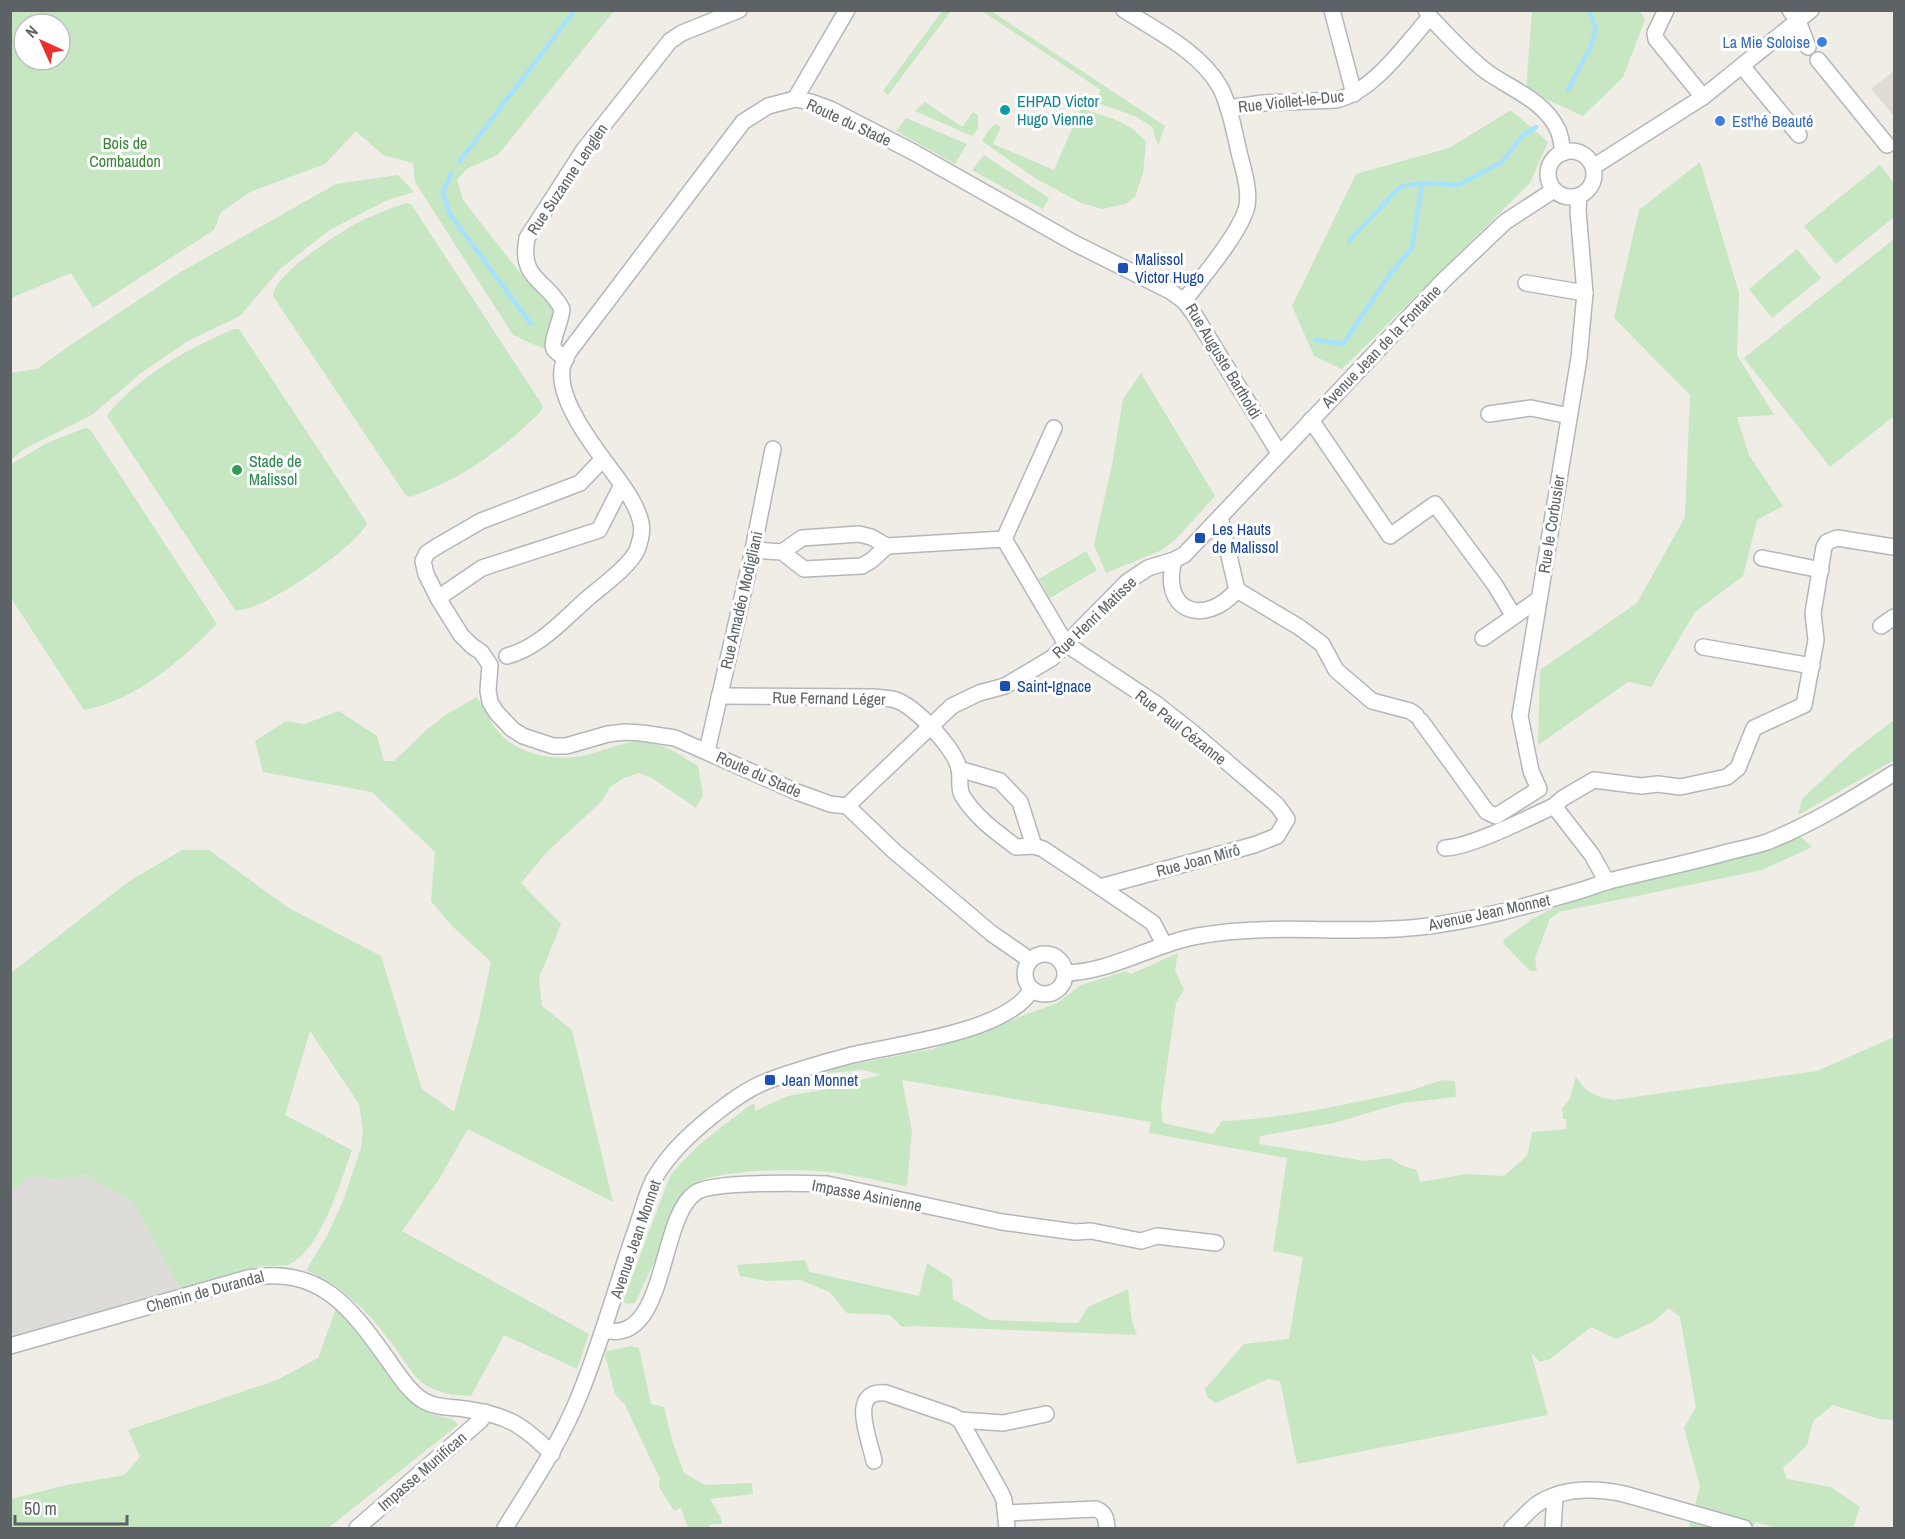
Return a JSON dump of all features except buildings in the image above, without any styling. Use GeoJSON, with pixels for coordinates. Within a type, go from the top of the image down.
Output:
{"type":"FeatureCollection","features":[{"type":"Feature","properties":{"kind":"street","name":"Rue Suzanne Lenglen"},"geometry":{"type":"LineString","coordinates":[[566,359],[554,348],[553,342],[562,317],[562,309],[530,272],[525,251],[527,238],[583,151],[670,41],[682,33],[739,10]]}},
{"type":"Feature","properties":{"kind":"street"},"geometry":{"type":"LineString","coordinates":[[795,99],[847,10]]}},
{"type":"Feature","properties":{"kind":"street","name":"Rue Auguste Bartholdi"},"geometry":{"type":"LineString","coordinates":[[1124,10],[1198,61],[1219,85],[1228,108],[1245,179],[1248,196],[1246,207],[1242,220],[1225,246],[1184,301],[1279,453]]}},
{"type":"Feature","properties":{"kind":"street","name":"Rue Viollet-le-Duc"},"geometry":{"type":"LineString","coordinates":[[1332,10],[1354,94]]}},
{"type":"Feature","properties":{"kind":"street"},"geometry":{"type":"LineString","coordinates":[[1666,10],[1655,33],[1656,39],[1703,97]]}},
{"type":"Feature","properties":{"kind":"street"},"geometry":{"type":"LineString","coordinates":[[1593,167],[1703,97],[1742,66],[1794,16],[1811,10]]}},
{"type":"Feature","properties":{"kind":"street"},"geometry":{"type":"LineString","coordinates":[[1428,14],[1487,71],[1531,99],[1550,118],[1558,131],[1563,153]]}},
{"type":"Feature","properties":{"kind":"street","name":"Rue Viollet-le-Duc"},"geometry":{"type":"LineString","coordinates":[[1228,108],[1263,103],[1336,100],[1354,94],[1376,77],[1428,14]]}},
{"type":"Feature","properties":{"kind":"street"},"geometry":{"type":"LineString","coordinates":[[1794,16],[1808,47]]}},
{"type":"Feature","properties":{"kind":"street"},"geometry":{"type":"LineString","coordinates":[[1818,60],[1887,145]]}},
{"type":"Feature","properties":{"kind":"street"},"geometry":{"type":"LineString","coordinates":[[1742,66],[1799,135]]}},
{"type":"Feature","properties":{"kind":"street","name":"Route du Stade"},"geometry":{"type":"LineString","coordinates":[[507,656],[520,653],[540,640],[600,588],[636,552],[641,538],[641,523],[632,501],[568,402],[561,381],[562,367],[609,298],[743,122],[768,106],[795,99],[830,109],[905,148],[1074,243],[1170,291],[1184,301]]}},
{"type":"Feature","properties":{"kind":"street"},"geometry":{"type":"LineString","coordinates":[[1578,152],[1585,156],[1593,167],[1594,176],[1591,187],[1579,196],[1568,197],[1554,190],[1550,182],[1549,171],[1555,159],[1563,153],[1578,152]]}},
{"type":"Feature","properties":{"kind":"street","name":"Avenue Jean de la Fontaine"},"geometry":{"type":"LineString","coordinates":[[1174,560],[1184,555],[1444,280],[1483,242],[1505,222],[1554,190]]}},
{"type":"Feature","properties":{"kind":"street","name":"Rue le Corbusier"},"geometry":{"type":"LineString","coordinates":[[1237,590],[1299,627],[1322,644],[1336,670],[1372,701],[1410,711],[1418,718],[1487,812],[1496,816],[1539,789],[1531,771],[1520,716],[1579,358],[1585,292],[1578,211],[1579,196]]}},
{"type":"Feature","properties":{"kind":"street"},"geometry":{"type":"LineString","coordinates":[[1526,284],[1585,292]]}},
{"type":"Feature","properties":{"kind":"street"},"geometry":{"type":"LineString","coordinates":[[1489,414],[1531,408],[1569,416]]}},
{"type":"Feature","properties":{"kind":"street"},"geometry":{"type":"LineString","coordinates":[[1311,420],[1390,536],[1435,504],[1495,585],[1513,615]]}},
{"type":"Feature","properties":{"kind":"street"},"geometry":{"type":"LineString","coordinates":[[1004,539],[1054,428]]}},
{"type":"Feature","properties":{"kind":"street","name":"Rue Amadéo Modigliani"},"geometry":{"type":"LineString","coordinates":[[707,751],[753,550],[772,449]]}},
{"type":"Feature","properties":{"kind":"street"},"geometry":{"type":"LineString","coordinates":[[603,459],[580,483],[481,521],[427,553],[423,566],[438,598],[482,568],[599,530],[622,485]]}},
{"type":"Feature","properties":{"kind":"street"},"geometry":{"type":"LineString","coordinates":[[1174,560],[1170,574],[1172,586],[1175,597],[1185,606],[1194,610],[1207,611],[1225,602],[1237,590],[1220,517]]}},
{"type":"Feature","properties":{"kind":"street"},"geometry":{"type":"LineString","coordinates":[[782,552],[802,538],[824,536],[859,534],[887,546],[1004,539]]}},
{"type":"Feature","properties":{"kind":"street"},"geometry":{"type":"LineString","coordinates":[[1445,848],[1481,837],[1554,806],[1563,798],[1594,780],[1641,786],[1658,784],[1680,787],[1727,777],[1738,768],[1754,728],[1804,705],[1816,640],[1813,613],[1827,542],[1837,538],[1894,547]]}},
{"type":"Feature","properties":{"kind":"street"},"geometry":{"type":"LineString","coordinates":[[1004,539],[1066,645]]}},
{"type":"Feature","properties":{"kind":"street"},"geometry":{"type":"LineString","coordinates":[[753,550],[782,552],[804,569],[862,566],[887,546]]}},
{"type":"Feature","properties":{"kind":"street"},"geometry":{"type":"LineString","coordinates":[[1762,558],[1821,570]]}},
{"type":"Feature","properties":{"kind":"street","name":"Rue Henri Matisse"},"geometry":{"type":"LineString","coordinates":[[847,806],[952,706],[979,693],[1005,686],[1028,674],[1052,658],[1066,645],[1127,582],[1148,568],[1174,560]]}},
{"type":"Feature","properties":{"kind":"street","name":"Route du Stade"},"geometry":{"type":"LineString","coordinates":[[438,598],[461,635],[481,652],[490,665],[488,691],[490,702],[496,712],[512,729],[538,743],[566,746],[608,734],[642,733],[675,738],[797,792],[830,804],[847,806]]}},
{"type":"Feature","properties":{"kind":"street"},"geometry":{"type":"LineString","coordinates":[[1483,638],[1539,598]]}},
{"type":"Feature","properties":{"kind":"street"},"geometry":{"type":"LineString","coordinates":[[1881,626],[1894,616]]}},
{"type":"Feature","properties":{"kind":"street","name":"Rue Paul Cézanne"},"geometry":{"type":"LineString","coordinates":[[1066,645],[1155,703],[1192,732],[1277,805],[1287,819]]}},
{"type":"Feature","properties":{"kind":"street"},"geometry":{"type":"LineString","coordinates":[[1703,647],[1812,666]]}},
{"type":"Feature","properties":{"kind":"street","name":"Rue Fernand Léger"},"geometry":{"type":"LineString","coordinates":[[718,696],[894,699],[912,709],[930,727]]}},
{"type":"Feature","properties":{"kind":"street"},"geometry":{"type":"LineString","coordinates":[[930,727],[952,752],[959,769],[961,793],[980,818],[1016,847],[1034,846],[1056,858],[1153,922],[1164,944]]}},
{"type":"Feature","properties":{"kind":"street"},"geometry":{"type":"LineString","coordinates":[[959,769],[1000,781],[1020,802],[1034,846]]}},
{"type":"Feature","properties":{"kind":"street","name":"Avenue Jean Monnet"},"geometry":{"type":"LineString","coordinates":[[1065,973],[1079,973],[1110,966],[1164,944],[1204,934],[1256,930],[1399,929],[1448,923],[1548,900],[1606,882],[1766,842],[1820,816],[1894,773]]}},
{"type":"Feature","properties":{"kind":"street"},"geometry":{"type":"LineString","coordinates":[[847,806],[894,851],[991,933],[1030,960]]}},
{"type":"Feature","properties":{"kind":"street"},"geometry":{"type":"LineString","coordinates":[[1554,806],[1592,855],[1606,882]]}},
{"type":"Feature","properties":{"kind":"street","name":"Rue Joan Mirô"},"geometry":{"type":"LineString","coordinates":[[1100,887],[1254,845],[1277,836],[1287,819]]}},
{"type":"Feature","properties":{"kind":"street"},"geometry":{"type":"LineString","coordinates":[[1040,954],[1052,955],[1061,962],[1065,973],[1062,984],[1054,992],[1042,994],[1032,989],[1026,980],[1025,970],[1030,960],[1040,954]]}},
{"type":"Feature","properties":{"kind":"street","name":"Avenue Jean Monnet"},"geometry":{"type":"LineString","coordinates":[[505,1528],[552,1454],[579,1396],[604,1330],[653,1182],[673,1151],[740,1095],[770,1080],[853,1055],[931,1039],[982,1023],[1018,1006],[1027,998],[1032,989]]}},
{"type":"Feature","properties":{"kind":"street","name":"Impasse Asinienne"},"geometry":{"type":"LineString","coordinates":[[604,1330],[614,1333],[623,1332],[640,1318],[657,1286],[682,1207],[696,1192],[715,1186],[827,1184],[1002,1222],[1075,1232],[1091,1231],[1141,1241],[1157,1236],[1215,1243]]}},
{"type":"Feature","properties":{"kind":"street","name":"Chemin de Durandal"},"geometry":{"type":"LineString","coordinates":[[10,1346],[248,1278],[270,1274],[288,1275],[322,1288],[340,1302],[357,1318],[410,1388],[426,1402],[440,1407],[502,1416],[521,1425],[552,1454]]}},
{"type":"Feature","properties":{"kind":"street"},"geometry":{"type":"LineString","coordinates":[[874,1461],[863,1411],[864,1401],[876,1392],[886,1393],[960,1420],[1003,1423],[1046,1414]]}},
{"type":"Feature","properties":{"kind":"street","name":"Impasse Munifican"},"geometry":{"type":"LineString","coordinates":[[357,1528],[481,1420],[485,1412]]}},
{"type":"Feature","properties":{"kind":"street"},"geometry":{"type":"LineString","coordinates":[[960,1420],[1001,1493],[1006,1521],[1096,1509],[1106,1517],[1107,1528]]}},
{"type":"Feature","properties":{"kind":"street"},"geometry":{"type":"LineString","coordinates":[[1512,1528],[1536,1505],[1555,1496],[1570,1491],[1605,1490],[1671,1506],[1744,1528]]}},
{"type":"Feature","properties":{"kind":"street"},"geometry":{"type":"LineString","coordinates":[[1553,1528],[1555,1496]]}},
{"type":"Feature","properties":{"kind":"shaded area"},"geometry":{"type":"Polygon","coordinates":[[[1894,71],[1894,116],[1871,89],[1894,71]]]}},
{"type":"Feature","properties":{"kind":"shaded area"},"geometry":{"type":"Polygon","coordinates":[[[87,1174],[132,1201],[182,1292],[11,1343],[11,1191],[32,1175],[57,1180],[87,1174]]]}},
{"type":"Feature","properties":{"kind":"green space"},"geometry":{"type":"Polygon","coordinates":[[[943,10],[951,11],[888,95],[883,91],[943,10]]]}},
{"type":"Feature","properties":{"kind":"green space","name":"Bois de Combaudon"},"geometry":{"type":"Polygon","coordinates":[[[11,11],[614,11],[498,155],[468,168],[457,180],[463,200],[556,316],[544,349],[513,335],[415,182],[413,163],[383,155],[356,131],[325,164],[250,192],[221,212],[214,230],[93,308],[71,273],[11,298],[11,11]]]}},
{"type":"Feature","properties":{"kind":"green space"},"geometry":{"type":"Polygon","coordinates":[[[982,11],[991,11],[1165,126],[1158,145],[1152,127],[1137,117],[1095,102],[1101,90],[982,11]]]}},
{"type":"Feature","properties":{"kind":"green space"},"geometry":{"type":"Polygon","coordinates":[[[1532,11],[1640,11],[1645,20],[1623,77],[1583,116],[1526,90],[1532,11]]]}},
{"type":"Feature","properties":{"kind":"green space"},"geometry":{"type":"Polygon","coordinates":[[[925,102],[962,127],[973,112],[978,115],[978,129],[972,136],[915,111],[925,102]]]}},
{"type":"Feature","properties":{"kind":"green space"},"geometry":{"type":"Polygon","coordinates":[[[1081,108],[1124,124],[1146,142],[1143,173],[1135,197],[1125,204],[1102,209],[1081,203],[1035,178],[982,141],[995,124],[1001,127],[993,144],[1054,170],[1081,108]]]}},
{"type":"Feature","properties":{"kind":"green space"},"geometry":{"type":"Polygon","coordinates":[[[1511,110],[1548,142],[1530,183],[1342,369],[1314,356],[1292,306],[1356,174],[1449,148],[1511,110]]]}},
{"type":"Feature","properties":{"kind":"green space"},"geometry":{"type":"Polygon","coordinates":[[[906,118],[967,144],[955,164],[896,131],[906,118]]]}},
{"type":"Feature","properties":{"kind":"green space"},"geometry":{"type":"Polygon","coordinates":[[[984,155],[1049,198],[1043,209],[972,170],[984,155]]]}},
{"type":"Feature","properties":{"kind":"green space"},"geometry":{"type":"Polygon","coordinates":[[[1700,162],[1739,293],[1737,355],[1774,415],[1737,417],[1749,455],[1783,506],[1757,520],[1743,576],[1695,612],[1651,687],[1628,682],[1538,745],[1540,670],[1637,603],[1685,517],[1690,395],[1614,318],[1639,210],[1700,162]]]}},
{"type":"Feature","properties":{"kind":"green space"},"geometry":{"type":"Polygon","coordinates":[[[1880,165],[1894,183],[1894,217],[1836,264],[1804,226],[1880,165]]]}},
{"type":"Feature","properties":{"kind":"green space"},"geometry":{"type":"Polygon","coordinates":[[[398,175],[414,192],[385,201],[328,231],[281,268],[240,316],[188,341],[141,373],[92,415],[24,449],[11,460],[11,373],[37,369],[179,273],[336,184],[398,175]]]}},
{"type":"Feature","properties":{"kind":"green space"},"geometry":{"type":"Polygon","coordinates":[[[406,203],[411,204],[543,406],[542,410],[513,438],[465,472],[410,497],[405,494],[273,296],[276,287],[284,277],[320,247],[359,222],[406,203]]]}},
{"type":"Feature","properties":{"kind":"green space"},"geometry":{"type":"Polygon","coordinates":[[[1894,239],[1894,416],[1830,467],[1744,358],[1894,239]]]}},
{"type":"Feature","properties":{"kind":"green space"},"geometry":{"type":"Polygon","coordinates":[[[1797,249],[1821,278],[1772,318],[1749,289],[1797,249]]]}},
{"type":"Feature","properties":{"kind":"green space","name":"Stade de Malissol"},"geometry":{"type":"Polygon","coordinates":[[[234,329],[239,329],[367,523],[346,547],[306,577],[264,602],[247,609],[235,610],[107,416],[136,386],[159,369],[195,347],[234,329]]]}},
{"type":"Feature","properties":{"kind":"green space"},"geometry":{"type":"Polygon","coordinates":[[[1141,373],[1215,496],[1177,538],[1162,550],[1106,573],[1094,545],[1112,465],[1123,399],[1141,373]]]}},
{"type":"Feature","properties":{"kind":"green space"},"geometry":{"type":"Polygon","coordinates":[[[85,428],[90,429],[217,624],[173,665],[140,688],[122,698],[84,710],[11,598],[10,465],[47,443],[85,428]]]}},
{"type":"Feature","properties":{"kind":"green space"},"geometry":{"type":"Polygon","coordinates":[[[1086,551],[1097,570],[1050,598],[1039,579],[1086,551]]]}},
{"type":"Feature","properties":{"kind":"green space"},"geometry":{"type":"Polygon","coordinates":[[[477,697],[496,729],[515,746],[539,755],[565,758],[578,757],[626,743],[655,744],[698,766],[703,795],[696,808],[652,778],[639,773],[624,778],[610,787],[602,801],[548,851],[521,883],[561,924],[539,978],[542,1006],[572,1030],[613,1202],[468,1129],[438,1181],[402,1231],[589,1334],[577,1369],[504,1335],[471,1396],[454,1395],[432,1389],[421,1382],[381,1329],[362,1309],[330,1283],[306,1270],[327,1236],[343,1201],[361,1148],[363,1131],[359,1104],[310,1031],[285,1115],[352,1150],[335,1197],[319,1231],[310,1246],[299,1258],[288,1265],[256,1267],[182,1292],[132,1201],[87,1174],[57,1180],[32,1175],[11,1191],[11,973],[128,882],[182,850],[209,850],[287,907],[381,956],[422,1089],[454,1112],[479,1019],[491,962],[451,925],[431,901],[435,852],[372,792],[263,772],[255,741],[286,721],[304,724],[339,711],[377,736],[384,761],[394,761],[425,731],[447,714],[477,697]]]}},
{"type":"Feature","properties":{"kind":"green space"},"geometry":{"type":"Polygon","coordinates":[[[1894,720],[1894,760],[1798,815],[1802,799],[1851,753],[1894,720]]]}},
{"type":"Feature","properties":{"kind":"green space"},"geometry":{"type":"Polygon","coordinates":[[[1798,834],[1812,847],[1762,870],[1559,912],[1550,919],[1535,958],[1537,971],[1530,971],[1503,943],[1505,939],[1532,919],[1554,908],[1620,886],[1732,860],[1798,834]]]}},
{"type":"Feature","properties":{"kind":"green space"},"geometry":{"type":"Polygon","coordinates":[[[1178,953],[1175,970],[1184,990],[1176,1003],[1161,1107],[1163,1123],[1213,1134],[1222,1121],[1318,1110],[1412,1090],[1439,1081],[1455,1082],[1456,1097],[1402,1103],[1334,1123],[1260,1136],[1259,1144],[1365,1161],[1390,1158],[1403,1166],[1417,1170],[1420,1182],[1467,1174],[1504,1176],[1527,1156],[1532,1132],[1567,1129],[1562,1109],[1570,1098],[1576,1076],[1591,1093],[1613,1100],[1817,1071],[1894,1037],[1894,1420],[1879,1419],[1833,1405],[1813,1421],[1807,1445],[1783,1468],[1787,1479],[1831,1487],[1860,1507],[1853,1528],[1776,1528],[1756,1522],[1752,1528],[1689,1528],[1700,1486],[1684,1428],[1696,1407],[1680,1317],[1669,1308],[1653,1322],[1616,1339],[1591,1327],[1550,1359],[1540,1362],[1531,1353],[1548,1415],[1297,1464],[1280,1381],[1268,1379],[1216,1403],[1207,1397],[1205,1389],[1244,1344],[1289,1339],[1303,1257],[1273,1251],[1287,1158],[1149,1133],[1151,1122],[902,1080],[912,1131],[907,1186],[830,1172],[788,1170],[740,1173],[700,1180],[688,1187],[678,1200],[665,1238],[635,1303],[626,1304],[623,1301],[670,1176],[698,1146],[752,1104],[755,1105],[755,1111],[788,1096],[856,1084],[860,1080],[881,1075],[864,1070],[827,1073],[828,1069],[933,1049],[1057,1003],[1081,985],[1126,971],[1131,974],[1178,953]]]}},
{"type":"Feature","properties":{"kind":"green space"},"geometry":{"type":"Polygon","coordinates":[[[805,1260],[810,1272],[919,1296],[927,1263],[952,1279],[953,1299],[990,1320],[1078,1323],[1088,1307],[1128,1289],[1132,1321],[1137,1335],[902,1327],[890,1315],[847,1313],[830,1292],[800,1280],[766,1281],[740,1276],[737,1265],[805,1260]]]}},
{"type":"Feature","properties":{"kind":"green space"},"geometry":{"type":"Polygon","coordinates":[[[336,1309],[365,1340],[411,1401],[432,1414],[454,1420],[458,1425],[328,1528],[11,1528],[11,1499],[62,1486],[124,1475],[140,1457],[128,1430],[277,1380],[318,1358],[336,1309]]]}},
{"type":"Feature","properties":{"kind":"green space"},"geometry":{"type":"Polygon","coordinates":[[[631,1346],[639,1348],[651,1404],[664,1407],[672,1440],[684,1473],[705,1485],[752,1483],[753,1494],[710,1499],[722,1524],[711,1524],[707,1528],[688,1528],[681,1508],[674,1511],[659,1487],[660,1479],[625,1405],[615,1394],[605,1355],[607,1351],[631,1346]]]}},
{"type":"Feature","properties":{"kind":"waterway"},"geometry":{"type":"LineString","coordinates":[[459,162],[575,10]]}},
{"type":"Feature","properties":{"kind":"waterway"},"geometry":{"type":"LineString","coordinates":[[1568,90],[1591,46],[1596,29],[1589,10]]}},
{"type":"Feature","properties":{"kind":"waterway"},"geometry":{"type":"LineString","coordinates":[[1315,340],[1343,344],[1390,274],[1412,248],[1422,183],[1458,185],[1502,162],[1522,136],[1536,127]]}},
{"type":"Feature","properties":{"kind":"waterway"},"geometry":{"type":"LineString","coordinates":[[451,174],[443,192],[449,213],[531,324]]}},
{"type":"Feature","properties":{"kind":"waterway"},"geometry":{"type":"LineString","coordinates":[[1349,241],[1400,187],[1422,183]]}},
{"type":"Feature","properties":{"kind":"place","name":"La Mie Soloise"},"geometry":{"type":"Point","coordinates":[1822,42]}},
{"type":"Feature","properties":{"kind":"place","name":"EHPAD Victor Hugo Vienne"},"geometry":{"type":"Point","coordinates":[1005,110]}},
{"type":"Feature","properties":{"kind":"place","name":"Est'hé Beauté"},"geometry":{"type":"Point","coordinates":[1720,121]}},
{"type":"Feature","properties":{"kind":"place","name":"Malissol Victor Hugo"},"geometry":{"type":"Point","coordinates":[1123,268]}},
{"type":"Feature","properties":{"kind":"place","name":"Stade de Malissol"},"geometry":{"type":"Point","coordinates":[237,470]}},
{"type":"Feature","properties":{"kind":"place","name":"Les Hauts de Malissol"},"geometry":{"type":"Point","coordinates":[1200,538]}},
{"type":"Feature","properties":{"kind":"place","name":"Saint-Ignace"},"geometry":{"type":"Point","coordinates":[1005,686]}},
{"type":"Feature","properties":{"kind":"place","name":"Jean Monnet"},"geometry":{"type":"Point","coordinates":[770,1080]}}]}
